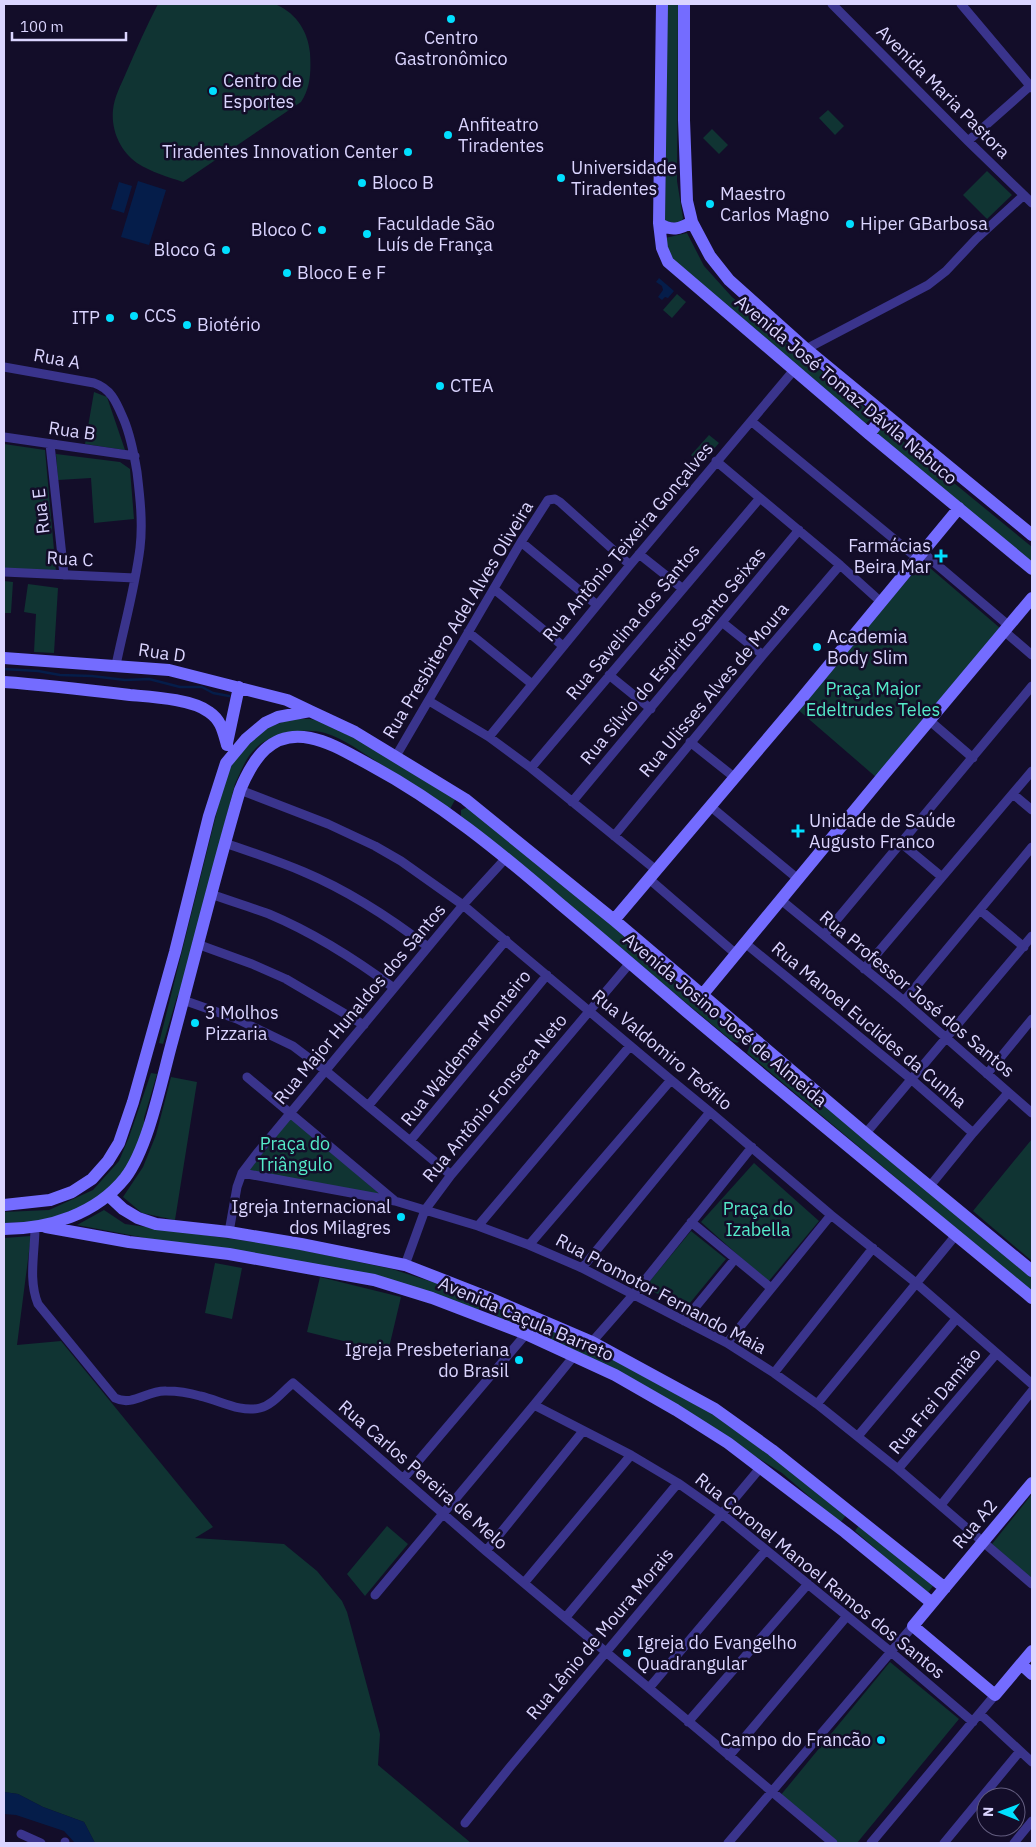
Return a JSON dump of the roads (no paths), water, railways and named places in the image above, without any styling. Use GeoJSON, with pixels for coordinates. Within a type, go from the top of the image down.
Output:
{"type":"FeatureCollection","features":[{"type":"Feature","properties":{"kind":"main road","name":"Avenida José Tomaz Dávila Nabuco"},"geometry":{"type":"LineString","coordinates":[[662,4],[660,223],[662,248],[668,262],[869,434],[1032,569]]}},
{"type":"Feature","properties":{"kind":"main road","name":"Avenida José Tomaz Dávila Nabuco"},"geometry":{"type":"LineString","coordinates":[[684,4],[685,167],[688,201],[692,222],[728,280],[806,349],[1032,535]]}},
{"type":"Feature","properties":{"kind":"main road"},"geometry":{"type":"LineString","coordinates":[[660,223],[668,229],[674,229],[681,228],[692,222]]}},
{"type":"Feature","properties":{"kind":"main road"},"geometry":{"type":"LineString","coordinates":[[869,434],[885,414]]}},
{"type":"Feature","properties":{"kind":"main road"},"geometry":{"type":"LineString","coordinates":[[614,920],[959,508]]}},
{"type":"Feature","properties":{"kind":"main road"},"geometry":{"type":"LineString","coordinates":[[702,994],[1032,598]]}},
{"type":"Feature","properties":{"kind":"main road","name":"Rua D"},"geometry":{"type":"LineString","coordinates":[[4,658],[169,670],[239,687],[286,700],[355,732],[396,756]]}},
{"type":"Feature","properties":{"kind":"main road"},"geometry":{"type":"LineString","coordinates":[[4,682],[178,700],[208,710],[221,724],[227,745]]}},
{"type":"Feature","properties":{"kind":"main road"},"geometry":{"type":"LineString","coordinates":[[4,1205],[50,1200],[72,1192],[92,1179],[108,1162],[119,1143],[128,1120],[178,944],[209,816],[226,763],[227,745],[239,687]]}},
{"type":"Feature","properties":{"kind":"main road"},"geometry":{"type":"LineString","coordinates":[[226,763],[246,739],[265,723],[278,717],[310,711]]}},
{"type":"Feature","properties":{"kind":"main road","name":"Avenida Josino José de Almeida"},"geometry":{"type":"LineString","coordinates":[[183,1000],[225,842],[240,790],[248,771],[259,754],[273,743],[290,737],[308,737],[325,742],[391,776],[454,817],[506,858],[736,1053],[1032,1298]]}},
{"type":"Feature","properties":{"kind":"main road","name":"Avenida Josino José de Almeida"},"geometry":{"type":"LineString","coordinates":[[396,756],[465,799],[614,920],[1032,1271]]}},
{"type":"Feature","properties":{"kind":"main road"},"geometry":{"type":"LineString","coordinates":[[454,817],[465,799]]}},
{"type":"Feature","properties":{"kind":"main road"},"geometry":{"type":"LineString","coordinates":[[163,993],[166,1003],[155,1043],[159,1050],[166,1047],[177,1010],[183,1000]]}},
{"type":"Feature","properties":{"kind":"main road"},"geometry":{"type":"LineString","coordinates":[[4,1229],[37,1227],[74,1216],[108,1195],[125,1177],[132,1167],[145,1139],[183,1000]]}},
{"type":"Feature","properties":{"kind":"main road"},"geometry":{"type":"LineString","coordinates":[[736,1053],[751,1036]]}},
{"type":"Feature","properties":{"kind":"main road"},"geometry":{"type":"LineString","coordinates":[[128,1120],[134,1110],[147,1069],[155,1067],[160,1074],[151,1107],[150,1119]]}},
{"type":"Feature","properties":{"kind":"main road","name":"Avenida Caçula Barreto"},"geometry":{"type":"LineString","coordinates":[[108,1195],[123,1209],[138,1218],[177,1227],[210,1226],[229,1232],[405,1265],[487,1297],[592,1342],[714,1409],[772,1450],[945,1588]]}},
{"type":"Feature","properties":{"kind":"main road","name":"Avenida Caçula Barreto"},"geometry":{"type":"LineString","coordinates":[[37,1227],[70,1230],[129,1242],[230,1254],[374,1280],[432,1298],[526,1334],[615,1375],[728,1443],[845,1532],[932,1603]]}},
{"type":"Feature","properties":{"kind":"main road"},"geometry":{"type":"LineString","coordinates":[[480,1317],[487,1297]]}},
{"type":"Feature","properties":{"kind":"main road","name":"Rua A2"},"geometry":{"type":"LineString","coordinates":[[913,1626],[1032,1482]]}},
{"type":"Feature","properties":{"kind":"main road"},"geometry":{"type":"LineString","coordinates":[[845,1532],[857,1518]]}},
{"type":"Feature","properties":{"kind":"main road"},"geometry":{"type":"LineString","coordinates":[[913,1626],[995,1695],[1032,1651]]}},
{"type":"Feature","properties":{"kind":"main road"},"geometry":{"type":"LineString","coordinates":[[1021,1664],[1032,1674]]}},
{"type":"Feature","properties":{"kind":"street","name":"Avenida Maria Pastora"},"geometry":{"type":"LineString","coordinates":[[832,4],[890,68],[1032,203]]}},
{"type":"Feature","properties":{"kind":"street"},"geometry":{"type":"LineString","coordinates":[[961,4],[1031,87],[968,141]]}},
{"type":"Feature","properties":{"kind":"street"},"geometry":{"type":"LineString","coordinates":[[806,349],[928,285],[946,271],[976,239],[1024,195]]}},
{"type":"Feature","properties":{"kind":"street","name":"Rua A"},"geometry":{"type":"LineString","coordinates":[[4,367],[103,386],[111,393],[118,405],[129,431],[135,456]]}},
{"type":"Feature","properties":{"kind":"street","name":"Rua Antônio Teixeira Gonçalves"},"geometry":{"type":"LineString","coordinates":[[489,737],[716,461],[794,370]]}},
{"type":"Feature","properties":{"kind":"street"},"geometry":{"type":"LineString","coordinates":[[751,420],[920,555],[1006,628],[1032,655]]}},
{"type":"Feature","properties":{"kind":"street","name":"Rua B"},"geometry":{"type":"LineString","coordinates":[[4,437],[135,456]]}},
{"type":"Feature","properties":{"kind":"street","name":"Rua E"},"geometry":{"type":"LineString","coordinates":[[50,444],[64,575]]}},
{"type":"Feature","properties":{"kind":"street"},"geometry":{"type":"LineString","coordinates":[[116,665],[140,547],[141,512],[135,456]]}},
{"type":"Feature","properties":{"kind":"street"},"geometry":{"type":"LineString","coordinates":[[716,461],[881,602]]}},
{"type":"Feature","properties":{"kind":"street","name":"Rua Savelina dos Santos"},"geometry":{"type":"LineString","coordinates":[[531,768],[760,498]]}},
{"type":"Feature","properties":{"kind":"street","name":"Rua Presbitero Adel Alves Oliveira"},"geometry":{"type":"LineString","coordinates":[[396,756],[521,542],[548,500],[555,499],[560,502],[630,565]]}},
{"type":"Feature","properties":{"kind":"street","name":"Rua Sílvio do Espírito Santo Seixas"},"geometry":{"type":"LineString","coordinates":[[572,802],[799,530]]}},
{"type":"Feature","properties":{"kind":"street"},"geometry":{"type":"LineString","coordinates":[[521,542],[597,605]]}},
{"type":"Feature","properties":{"kind":"street"},"geometry":{"type":"LineString","coordinates":[[639,554],[683,589]]}},
{"type":"Feature","properties":{"kind":"street","name":"Rua Ulisses Alves de Moura"},"geometry":{"type":"LineString","coordinates":[[614,836],[690,742],[840,565]]}},
{"type":"Feature","properties":{"kind":"street","name":"Rua C"},"geometry":{"type":"LineString","coordinates":[[4,572],[135,578]]}},
{"type":"Feature","properties":{"kind":"street"},"geometry":{"type":"LineString","coordinates":[[494,589],[563,646]]}},
{"type":"Feature","properties":{"kind":"street"},"geometry":{"type":"LineString","coordinates":[[723,623],[763,655]]}},
{"type":"Feature","properties":{"kind":"street"},"geometry":{"type":"LineString","coordinates":[[468,632],[532,684]]}},
{"type":"Feature","properties":{"kind":"street"},"geometry":{"type":"LineString","coordinates":[[609,676],[651,709]]}},
{"type":"Feature","properties":{"kind":"street"},"geometry":{"type":"LineString","coordinates":[[824,935],[1032,686]]}},
{"type":"Feature","properties":{"kind":"street"},"geometry":{"type":"LineString","coordinates":[[429,701],[489,737],[531,768],[614,836],[736,954]]}},
{"type":"Feature","properties":{"kind":"street"},"geometry":{"type":"LineString","coordinates":[[930,721],[973,758]]}},
{"type":"Feature","properties":{"kind":"street"},"geometry":{"type":"LineString","coordinates":[[690,742],[734,777]]}},
{"type":"Feature","properties":{"kind":"street"},"geometry":{"type":"LineString","coordinates":[[864,969],[1032,771]]}},
{"type":"Feature","properties":{"kind":"street","name":"Rua Valdomiro Teófilo"},"geometry":{"type":"LineString","coordinates":[[240,790],[328,824],[375,846],[402,862],[463,905],[831,1215],[916,1283],[1032,1384]]}},
{"type":"Feature","properties":{"kind":"street"},"geometry":{"type":"LineString","coordinates":[[1013,794],[1032,810]]}},
{"type":"Feature","properties":{"kind":"street"},"geometry":{"type":"LineString","coordinates":[[710,806],[798,879]]}},
{"type":"Feature","properties":{"kind":"street"},"geometry":{"type":"LineString","coordinates":[[225,842],[304,872],[343,890],[390,918],[428,947]]}},
{"type":"Feature","properties":{"kind":"street"},"geometry":{"type":"LineString","coordinates":[[901,843],[942,877]]}},
{"type":"Feature","properties":{"kind":"street"},"geometry":{"type":"LineString","coordinates":[[904,1001],[1032,847]]}},
{"type":"Feature","properties":{"kind":"street","name":"Rua Major Hunaldos dos Santos"},"geometry":{"type":"LineString","coordinates":[[242,1173],[463,905],[506,858]]}},
{"type":"Feature","properties":{"kind":"street"},"geometry":{"type":"LineString","coordinates":[[211,894],[270,915],[315,936],[362,964],[394,988]]}},
{"type":"Feature","properties":{"kind":"street","name":"Rua Professor José dos Santos"},"geometry":{"type":"LineString","coordinates":[[781,900],[904,1001],[1008,1093],[1030,1107]]}},
{"type":"Feature","properties":{"kind":"street"},"geometry":{"type":"LineString","coordinates":[[980,910],[1024,947]]}},
{"type":"Feature","properties":{"kind":"street"},"geometry":{"type":"LineString","coordinates":[[866,1133],[1032,936]]}},
{"type":"Feature","properties":{"kind":"street"},"geometry":{"type":"LineString","coordinates":[[368,1106],[506,940]]}},
{"type":"Feature","properties":{"kind":"street","name":"Rua Manoel Euclides da Cunha"},"geometry":{"type":"LineString","coordinates":[[745,943],[911,1079],[973,1133]]}},
{"type":"Feature","properties":{"kind":"street"},"geometry":{"type":"LineString","coordinates":[[197,944],[252,964],[286,979],[364,1025]]}},
{"type":"Feature","properties":{"kind":"street","name":"Rua Antônio Fonseca Neto"},"geometry":{"type":"LineString","coordinates":[[405,1265],[425,1210],[451,1175],[630,963]]}},
{"type":"Feature","properties":{"kind":"street","name":"Rua Waldemar Monteiro"},"geometry":{"type":"LineString","coordinates":[[410,1141],[547,974]]}},
{"type":"Feature","properties":{"kind":"street"},"geometry":{"type":"LineString","coordinates":[[183,1000],[261,1029],[293,1046],[326,1071],[451,1175]]}},
{"type":"Feature","properties":{"kind":"street"},"geometry":{"type":"LineString","coordinates":[[987,1074],[1032,1019]]}},
{"type":"Feature","properties":{"kind":"street"},"geometry":{"type":"LineString","coordinates":[[478,1226],[630,1046]]}},
{"type":"Feature","properties":{"kind":"street"},"geometry":{"type":"LineString","coordinates":[[247,1078],[395,1201]]}},
{"type":"Feature","properties":{"kind":"street"},"geometry":{"type":"LineString","coordinates":[[529,1245],[671,1080]]}},
{"type":"Feature","properties":{"kind":"street"},"geometry":{"type":"LineString","coordinates":[[930,1186],[1008,1093]]}},
{"type":"Feature","properties":{"kind":"street"},"geometry":{"type":"LineString","coordinates":[[582,1268],[710,1112]]}},
{"type":"Feature","properties":{"kind":"street"},"geometry":{"type":"LineString","coordinates":[[592,1342],[633,1295],[752,1147]]}},
{"type":"Feature","properties":{"kind":"street"},"geometry":{"type":"LineString","coordinates":[[229,1232],[237,1188],[242,1173]]}},
{"type":"Feature","properties":{"kind":"street","name":"Rua Promotor Fernando Maia"},"geometry":{"type":"LineString","coordinates":[[242,1173],[395,1201],[478,1226],[582,1268],[727,1343],[774,1372],[858,1436],[1032,1584]]}},
{"type":"Feature","properties":{"kind":"street"},"geometry":{"type":"LineString","coordinates":[[727,1343],[831,1215]]}},
{"type":"Feature","properties":{"kind":"street"},"geometry":{"type":"LineString","coordinates":[[691,1222],[771,1288]]}},
{"type":"Feature","properties":{"kind":"street","name":"Rua Carlos Pereira de Melo"},"geometry":{"type":"LineString","coordinates":[[37,1227],[32,1283],[38,1304],[114,1398],[126,1402],[133,1401],[156,1391],[165,1390],[199,1395],[250,1410],[262,1408],[270,1404],[293,1383],[486,1551],[833,1843]]}},
{"type":"Feature","properties":{"kind":"street"},"geometry":{"type":"LineString","coordinates":[[817,1404],[956,1235]]}},
{"type":"Feature","properties":{"kind":"street"},"geometry":{"type":"LineString","coordinates":[[774,1372],[872,1248]]}},
{"type":"Feature","properties":{"kind":"street"},"geometry":{"type":"LineString","coordinates":[[684,1321],[735,1259]]}},
{"type":"Feature","properties":{"kind":"street"},"geometry":{"type":"LineString","coordinates":[[858,1436],[956,1319]]}},
{"type":"Feature","properties":{"kind":"street"},"geometry":{"type":"LineString","coordinates":[[403,1479],[526,1334]]}},
{"type":"Feature","properties":{"kind":"street","name":"Rua Frei Damião"},"geometry":{"type":"LineString","coordinates":[[898,1469],[996,1354]]}},
{"type":"Feature","properties":{"kind":"street"},"geometry":{"type":"LineString","coordinates":[[375,1595],[444,1515],[574,1356]]}},
{"type":"Feature","properties":{"kind":"street"},"geometry":{"type":"LineString","coordinates":[[941,1505],[1032,1391]]}},
{"type":"Feature","properties":{"kind":"street","name":"Rua Coronel Manoel Ramos dos Santos"},"geometry":{"type":"LineString","coordinates":[[534,1406],[630,1455],[678,1483],[722,1514],[974,1722]]}},
{"type":"Feature","properties":{"kind":"street"},"geometry":{"type":"LineString","coordinates":[[486,1551],[583,1431]]}},
{"type":"Feature","properties":{"kind":"street"},"geometry":{"type":"LineString","coordinates":[[524,1582],[630,1455]]}},
{"type":"Feature","properties":{"kind":"street","name":"Rua Lênio de Moura Morais"},"geometry":{"type":"LineString","coordinates":[[465,1823],[761,1467]]}},
{"type":"Feature","properties":{"kind":"street"},"geometry":{"type":"LineString","coordinates":[[566,1618],[678,1483]]}},
{"type":"Feature","properties":{"kind":"street"},"geometry":{"type":"LineString","coordinates":[[649,1688],[766,1550]]}},
{"type":"Feature","properties":{"kind":"street"},"geometry":{"type":"LineString","coordinates":[[688,1722],[808,1584]]}},
{"type":"Feature","properties":{"kind":"street"},"geometry":{"type":"LineString","coordinates":[[729,1756],[847,1616]]}},
{"type":"Feature","properties":{"kind":"street"},"geometry":{"type":"LineString","coordinates":[[728,1843],[913,1626]]}},
{"type":"Feature","properties":{"kind":"street"},"geometry":{"type":"LineString","coordinates":[[871,1843],[995,1695]]}},
{"type":"Feature","properties":{"kind":"street"},"geometry":{"type":"LineString","coordinates":[[980,1714],[1032,1762]]}},
{"type":"Feature","properties":{"kind":"street"},"geometry":{"type":"LineString","coordinates":[[944,1843],[1020,1751]]}},
{"type":"Feature","properties":{"kind":"street"},"geometry":{"type":"LineString","coordinates":[[1014,1843],[1032,1821]]}},
{"type":"Feature","properties":{"kind":"street"},"geometry":{"type":"LineString","coordinates":[[21,1834],[41,1843]]}},
{"type":"Feature","properties":{"kind":"water"},"geometry":{"type":"Polygon","coordinates":[[[138,181],[166,190],[149,245],[121,237],[138,181]]]}},
{"type":"Feature","properties":{"kind":"water"},"geometry":{"type":"Polygon","coordinates":[[[119,182],[132,186],[124,213],[111,209],[119,182]]]}},
{"type":"Feature","properties":{"kind":"water"},"geometry":{"type":"Polygon","coordinates":[[[659,278],[674,291],[668,298],[665,297],[662,300],[658,297],[663,290],[662,286],[656,282],[659,278]]]}},
{"type":"Feature","properties":{"kind":"water"},"geometry":{"type":"Polygon","coordinates":[[[4,1792],[18,1794],[43,1807],[84,1822],[95,1843],[75,1843],[64,1831],[16,1815],[4,1814],[4,1792]]]}},
{"type":"Feature","properties":{"kind":"waterway"},"geometry":{"type":"LineString","coordinates":[[4,669],[125,680],[149,679],[180,687],[202,687],[213,693],[229,696]]}},
{"type":"Feature","properties":{"kind":"place","name":"Centro Gastronômico"},"geometry":{"type":"Point","coordinates":[451,19]}},
{"type":"Feature","properties":{"kind":"place","name":"Centro de Esportes"},"geometry":{"type":"Point","coordinates":[213,91]}},
{"type":"Feature","properties":{"kind":"place","name":"Anfiteatro Tiradentes"},"geometry":{"type":"Point","coordinates":[448,135]}},
{"type":"Feature","properties":{"kind":"place","name":"Tiradentes Innovation Center"},"geometry":{"type":"Point","coordinates":[408,152]}},
{"type":"Feature","properties":{"kind":"place","name":"Universidade Tiradentes"},"geometry":{"type":"Point","coordinates":[561,178]}},
{"type":"Feature","properties":{"kind":"place","name":"Bloco B"},"geometry":{"type":"Point","coordinates":[362,183]}},
{"type":"Feature","properties":{"kind":"place","name":"Maestro Carlos Magno"},"geometry":{"type":"Point","coordinates":[710,204]}},
{"type":"Feature","properties":{"kind":"place","name":"Hiper GBarbosa"},"geometry":{"type":"Point","coordinates":[850,224]}},
{"type":"Feature","properties":{"kind":"place","name":"Bloco C"},"geometry":{"type":"Point","coordinates":[322,230]}},
{"type":"Feature","properties":{"kind":"place","name":"Faculdade São Luís de França"},"geometry":{"type":"Point","coordinates":[367,234]}},
{"type":"Feature","properties":{"kind":"place","name":"Bloco G"},"geometry":{"type":"Point","coordinates":[226,250]}},
{"type":"Feature","properties":{"kind":"place","name":"Bloco E e F"},"geometry":{"type":"Point","coordinates":[287,273]}},
{"type":"Feature","properties":{"kind":"place","name":"CCS"},"geometry":{"type":"Point","coordinates":[134,316]}},
{"type":"Feature","properties":{"kind":"place","name":"ITP"},"geometry":{"type":"Point","coordinates":[110,318]}},
{"type":"Feature","properties":{"kind":"place","name":"Biotério"},"geometry":{"type":"Point","coordinates":[187,325]}},
{"type":"Feature","properties":{"kind":"place","name":"CTEA"},"geometry":{"type":"Point","coordinates":[440,386]}},
{"type":"Feature","properties":{"kind":"place","name":"Farmácias Beira Mar"},"geometry":{"type":"Point","coordinates":[941,556]}},
{"type":"Feature","properties":{"kind":"place","name":"Academia Body Slim"},"geometry":{"type":"Point","coordinates":[817,647]}},
{"type":"Feature","properties":{"kind":"place","name":"Unidade de Saúde Augusto Franco"},"geometry":{"type":"Point","coordinates":[798,831]}},
{"type":"Feature","properties":{"kind":"place","name":"3 Molhos Pizzaria"},"geometry":{"type":"Point","coordinates":[195,1023]}},
{"type":"Feature","properties":{"kind":"place","name":"Igreja Internacional dos Milagres"},"geometry":{"type":"Point","coordinates":[401,1217]}},
{"type":"Feature","properties":{"kind":"place","name":"Igreja Presbeteriana do Brasil"},"geometry":{"type":"Point","coordinates":[519,1360]}},
{"type":"Feature","properties":{"kind":"place","name":"Igreja do Evangelho Quadrangular"},"geometry":{"type":"Point","coordinates":[627,1653]}},
{"type":"Feature","properties":{"kind":"place","name":"Campo do Francão"},"geometry":{"type":"Point","coordinates":[881,1740]}},
{"type":"Feature","properties":{"kind":"park label","name":"Praça Major Edeltrudes Teles"},"geometry":{"type":"Point","coordinates":[873,700]}},
{"type":"Feature","properties":{"kind":"park label","name":"Praça do Triângulo"},"geometry":{"type":"Point","coordinates":[295,1154]}},
{"type":"Feature","properties":{"kind":"park label","name":"Praça do Izabella"},"geometry":{"type":"Point","coordinates":[758,1219]}}]}
